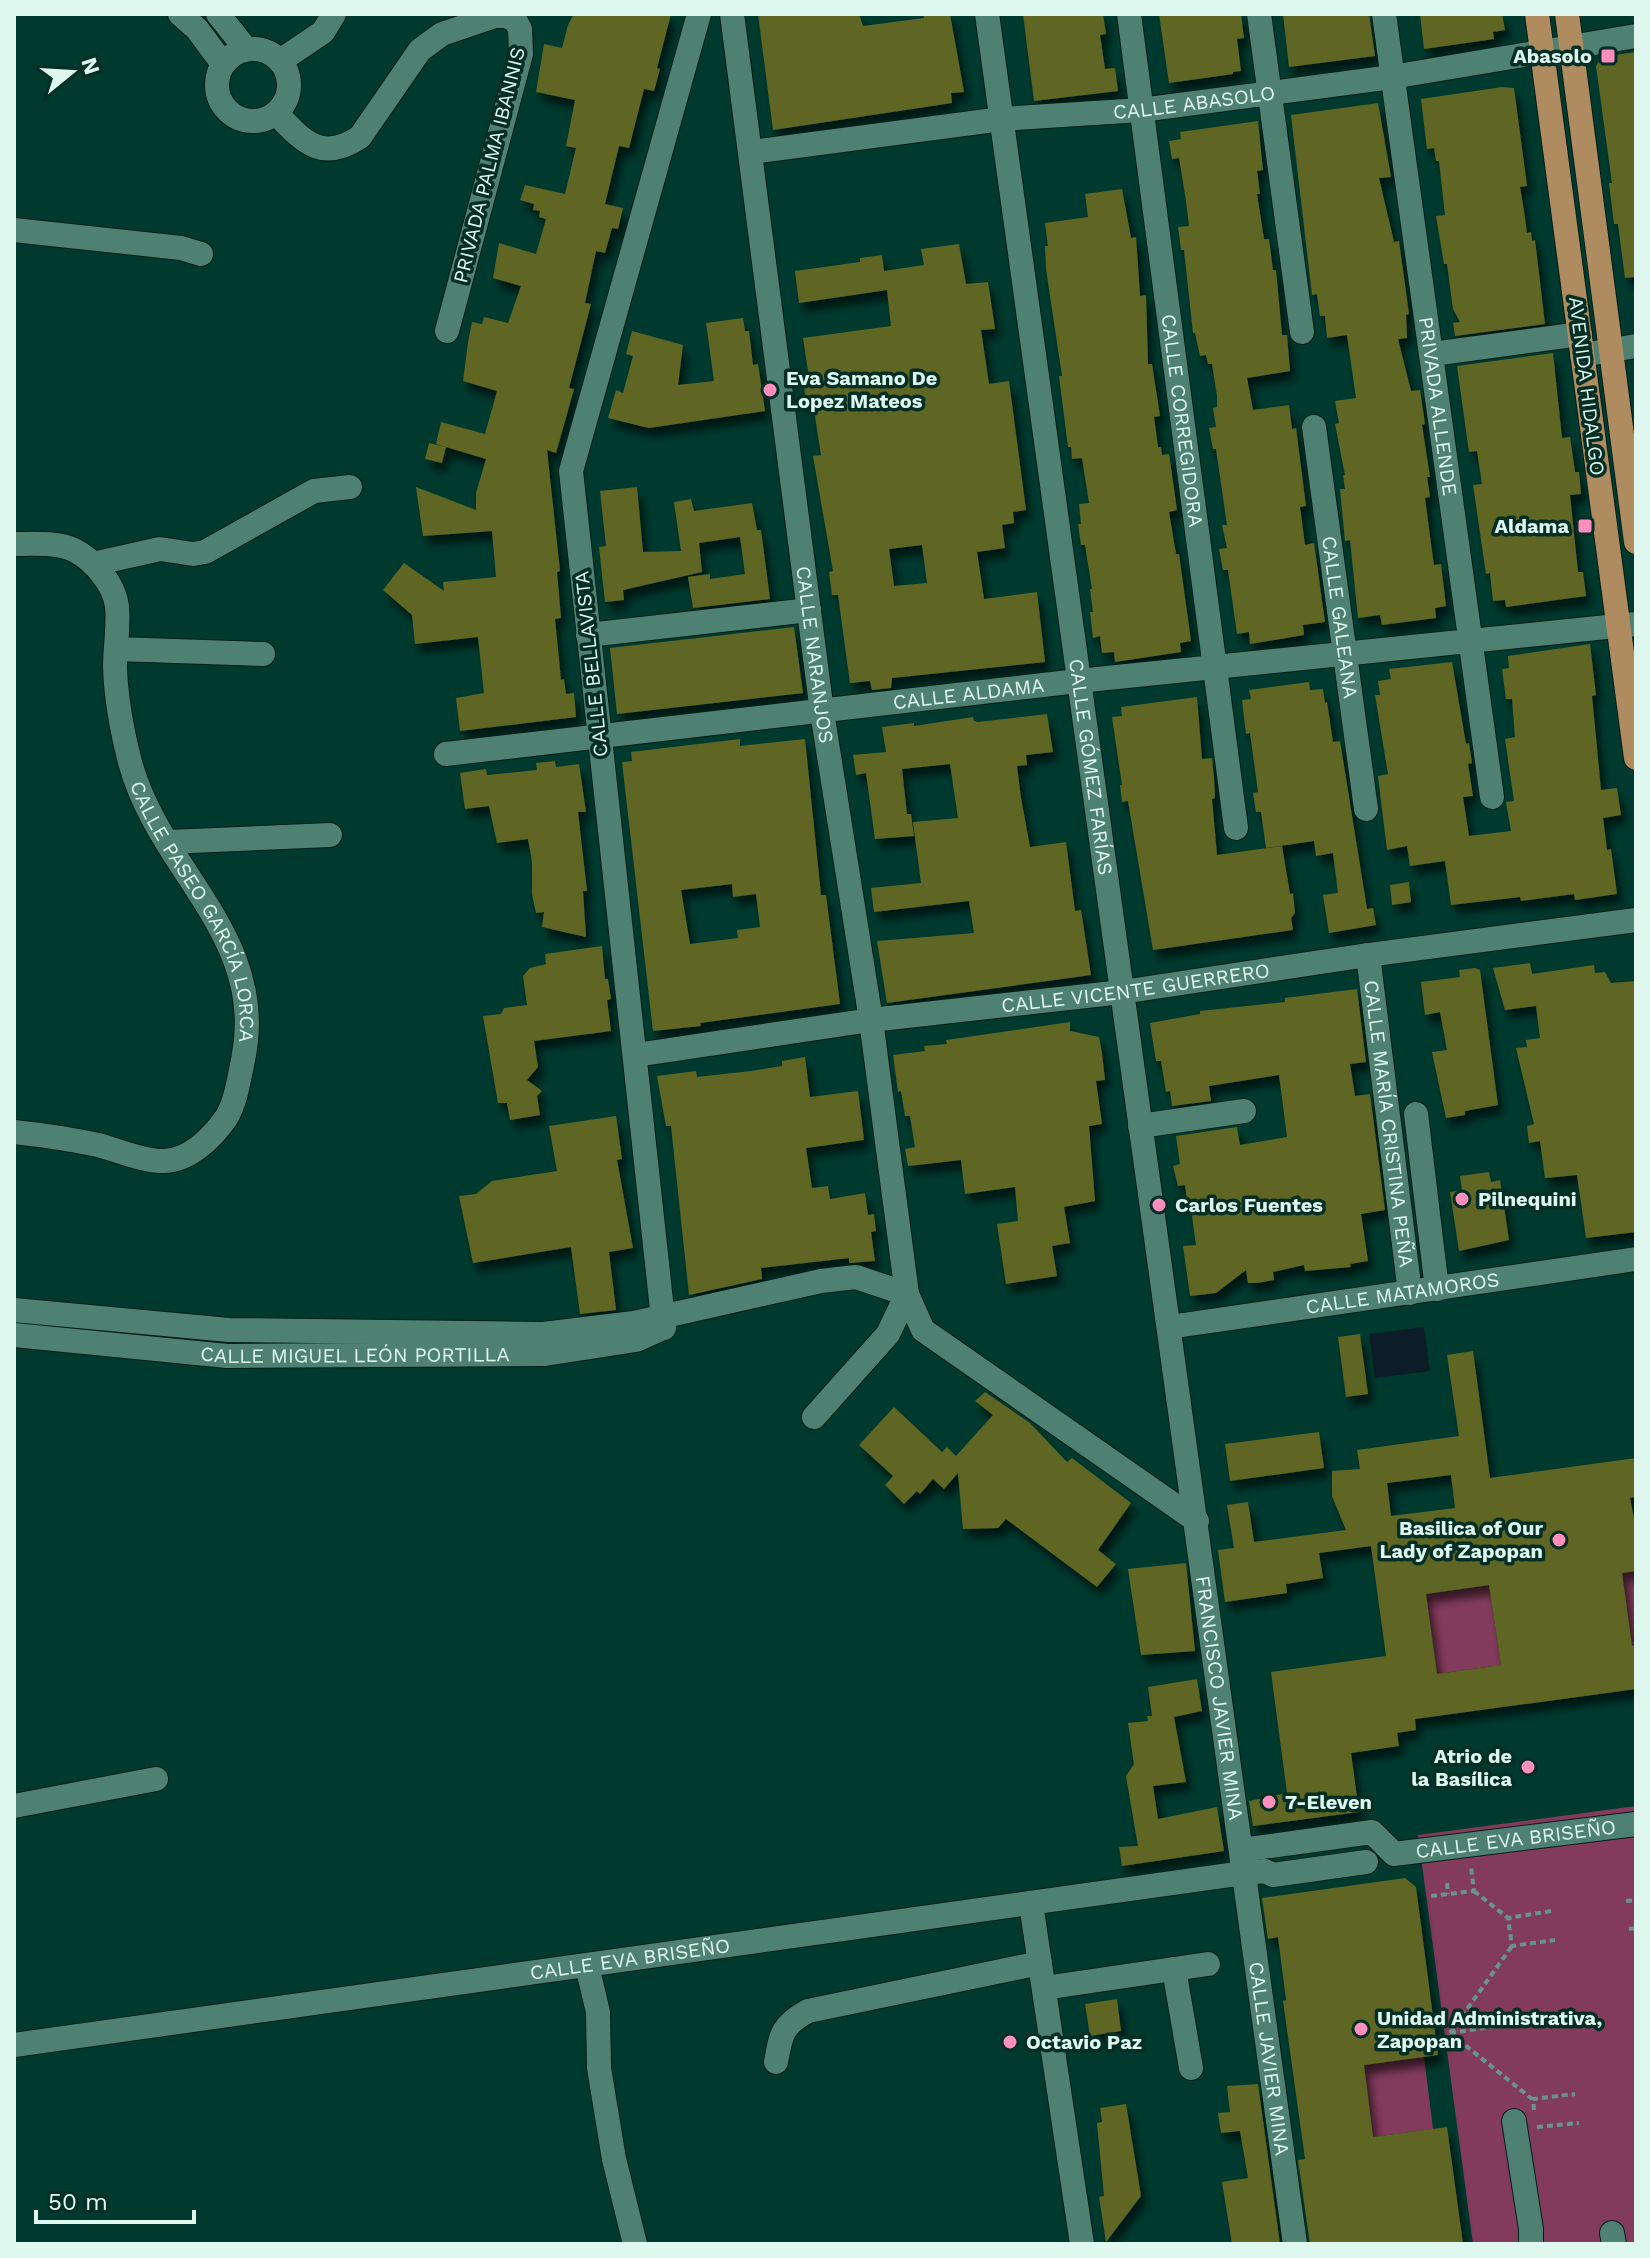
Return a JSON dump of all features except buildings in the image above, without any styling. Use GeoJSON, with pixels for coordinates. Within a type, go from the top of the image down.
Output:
{"type":"FeatureCollection","features":[{"type":"Feature","properties":{"kind":"main road","name":"AVENIDA HIDALGO"},"geometry":{"type":"LineString","coordinates":[[1537,14],[1581,344],[1627,624],[1636,758]]}},
{"type":"Feature","properties":{"kind":"main road","name":"AVENIDA HIDALGO"},"geometry":{"type":"LineString","coordinates":[[1567,14],[1636,542]]}},
{"type":"Feature","properties":{"kind":"street"},"geometry":{"type":"LineString","coordinates":[[180,14],[197,29],[223,64]]}},
{"type":"Feature","properties":{"kind":"street"},"geometry":{"type":"LineString","coordinates":[[218,14],[246,49]]}},
{"type":"Feature","properties":{"kind":"street"},"geometry":{"type":"LineString","coordinates":[[280,61],[323,32],[334,14]]}},
{"type":"Feature","properties":{"kind":"street","name":"CALLE BELLAVISTA"},"geometry":{"type":"LineString","coordinates":[[664,1322],[571,471],[699,14]]}},
{"type":"Feature","properties":{"kind":"street","name":"CALLE NARANJOS"},"geometry":{"type":"LineString","coordinates":[[732,14],[822,712],[871,1020],[907,1294],[923,1330],[1197,1521]]}},
{"type":"Feature","properties":{"kind":"street","name":"CALLE GÓMEZ FARÍAS"},"geometry":{"type":"LineString","coordinates":[[987,14],[1197,1521]]}},
{"type":"Feature","properties":{"kind":"street","name":"CALLE CORREGIDORA"},"geometry":{"type":"LineString","coordinates":[[1129,14],[1236,828]]}},
{"type":"Feature","properties":{"kind":"street"},"geometry":{"type":"LineString","coordinates":[[1259,14],[1302,332]]}},
{"type":"Feature","properties":{"kind":"street","name":"PRIVADA ALLENDE"},"geometry":{"type":"LineString","coordinates":[[1384,14],[1492,797]]}},
{"type":"Feature","properties":{"kind":"street","name":"PRIVADA PALMA IBANNIS"},"geometry":{"type":"LineString","coordinates":[[276,113],[304,142],[324,150],[348,145],[360,137],[420,50],[442,34],[495,16],[515,20],[520,29],[521,54],[447,331]]}},
{"type":"Feature","properties":{"kind":"street","name":"CALLE ABASOLO"},"geometry":{"type":"LineString","coordinates":[[751,152],[1002,119],[1141,110],[1392,77],[1636,36]]}},
{"type":"Feature","properties":{"kind":"street"},"geometry":{"type":"LineString","coordinates":[[246,49],[270,53],[286,70],[288,93],[276,113],[265,119],[240,119],[221,101],[217,89],[223,64],[233,54],[246,49]]}},
{"type":"Feature","properties":{"kind":"street"},"geometry":{"type":"LineString","coordinates":[[14,230],[181,248],[201,254]]}},
{"type":"Feature","properties":{"kind":"street"},"geometry":{"type":"LineString","coordinates":[[1432,354],[1581,344],[1611,350],[1636,346]]}},
{"type":"Feature","properties":{"kind":"street","name":"CALLE GALEANA"},"geometry":{"type":"LineString","coordinates":[[1314,427],[1366,809]]}},
{"type":"Feature","properties":{"kind":"street"},"geometry":{"type":"LineString","coordinates":[[93,564],[160,549],[193,554],[205,552],[314,491],[350,487]]}},
{"type":"Feature","properties":{"kind":"street","name":"CALLE PASEO GARCÍA LORCA"},"geometry":{"type":"LineString","coordinates":[[14,544],[73,549],[93,564],[115,595],[120,714],[131,765],[145,806],[226,934],[238,963],[248,1027],[230,1111],[216,1132],[184,1155],[163,1161],[100,1146],[14,1132]]}},
{"type":"Feature","properties":{"kind":"street"},"geometry":{"type":"LineString","coordinates":[[588,635],[809,610]]}},
{"type":"Feature","properties":{"kind":"street","name":"CALLE ALDAMA"},"geometry":{"type":"LineString","coordinates":[[446,754],[1078,681],[1627,624]]}},
{"type":"Feature","properties":{"kind":"street"},"geometry":{"type":"LineString","coordinates":[[116,649],[263,654]]}},
{"type":"Feature","properties":{"kind":"street"},"geometry":{"type":"LineString","coordinates":[[167,842],[330,835]]}},
{"type":"Feature","properties":{"kind":"street","name":"CALLE VICENTE GUERRERO"},"geometry":{"type":"LineString","coordinates":[[636,1055],[871,1020],[1122,992],[1368,955],[1636,920]]}},
{"type":"Feature","properties":{"kind":"street","name":"CALLE MARÍA CRISTINA PEÑA"},"geometry":{"type":"LineString","coordinates":[[1368,955],[1410,1293]]}},
{"type":"Feature","properties":{"kind":"street"},"geometry":{"type":"LineString","coordinates":[[1140,1126],[1244,1111]]}},
{"type":"Feature","properties":{"kind":"street"},"geometry":{"type":"LineString","coordinates":[[1416,1114],[1437,1289]]}},
{"type":"Feature","properties":{"kind":"street","name":"CALLE MATAMOROS"},"geometry":{"type":"LineString","coordinates":[[1169,1327],[1636,1259]]}},
{"type":"Feature","properties":{"kind":"street","name":"CALLE MIGUEL LEÓN PORTILLA"},"geometry":{"type":"LineString","coordinates":[[14,1335],[227,1356],[545,1354],[636,1340],[664,1322],[688,1312],[821,1281],[856,1277],[907,1294]]}},
{"type":"Feature","properties":{"kind":"street"},"geometry":{"type":"LineString","coordinates":[[814,1417],[888,1334],[907,1294]]}},
{"type":"Feature","properties":{"kind":"street","name":"CALLE MIGUEL LEÓN PORTILLA"},"geometry":{"type":"LineString","coordinates":[[14,1310],[229,1330],[543,1334],[664,1322]]}},
{"type":"Feature","properties":{"kind":"street"},"geometry":{"type":"LineString","coordinates":[[227,1356],[229,1330]]}},
{"type":"Feature","properties":{"kind":"street","name":"FRANCISCO JAVIER MINA"},"geometry":{"type":"LineString","coordinates":[[1197,1521],[1249,1872]]}},
{"type":"Feature","properties":{"kind":"street"},"geometry":{"type":"LineString","coordinates":[[14,1806],[156,1779]]}},
{"type":"Feature","properties":{"kind":"street","name":"CALLE EVA BRISEÑO"},"geometry":{"type":"LineString","coordinates":[[14,2045],[1249,1872],[1381,1873],[1394,1854],[1636,1824]]}},
{"type":"Feature","properties":{"kind":"street","name":"CALLE EVA BRISEÑO"},"geometry":{"type":"LineString","coordinates":[[1249,1872],[1372,1832],[1394,1854]]}},
{"type":"Feature","properties":{"kind":"street"},"geometry":{"type":"LineString","coordinates":[[1249,1872],[1273,1875],[1365,1856]]}},
{"type":"Feature","properties":{"kind":"street","name":"CALLE JAVIER MINA"},"geometry":{"type":"LineString","coordinates":[[1249,1872],[1295,2244]]}},
{"type":"Feature","properties":{"kind":"street"},"geometry":{"type":"LineString","coordinates":[[1031,1904],[1082,2244]]}},
{"type":"Feature","properties":{"kind":"street"},"geometry":{"type":"LineString","coordinates":[[776,2062],[780,2041],[790,2021],[808,2011],[1040,1963]]}},
{"type":"Feature","properties":{"kind":"street"},"geometry":{"type":"LineString","coordinates":[[1044,1988],[1208,1964]]}},
{"type":"Feature","properties":{"kind":"street"},"geometry":{"type":"LineString","coordinates":[[587,1966],[598,2012],[599,2068],[614,2159],[635,2244]]}},
{"type":"Feature","properties":{"kind":"street"},"geometry":{"type":"LineString","coordinates":[[1174,1969],[1191,2068]]}},
{"type":"Feature","properties":{"kind":"street"},"geometry":{"type":"LineString","coordinates":[[1516,2244],[1507,2122],[1531,2229],[1531,2244]]}},
{"type":"Feature","properties":{"kind":"path"},"geometry":{"type":"LineString","coordinates":[[1450,2033],[1512,1946],[1508,1918],[1474,1891],[1468,1844]]}},
{"type":"Feature","properties":{"kind":"path"},"geometry":{"type":"LineString","coordinates":[[1447,1883],[1448,1894]]}},
{"type":"Feature","properties":{"kind":"path"},"geometry":{"type":"LineString","coordinates":[[1431,1896],[1474,1891]]}},
{"type":"Feature","properties":{"kind":"path"},"geometry":{"type":"LineString","coordinates":[[1626,1901],[1636,1900]]}},
{"type":"Feature","properties":{"kind":"path"},"geometry":{"type":"LineString","coordinates":[[1508,1918],[1551,1911]]}},
{"type":"Feature","properties":{"kind":"path"},"geometry":{"type":"LineString","coordinates":[[1629,1929],[1636,1928]]}},
{"type":"Feature","properties":{"kind":"path"},"geometry":{"type":"LineString","coordinates":[[1512,1946],[1555,1940]]}},
{"type":"Feature","properties":{"kind":"path"},"geometry":{"type":"LineString","coordinates":[[1450,2033],[1565,2016]]}},
{"type":"Feature","properties":{"kind":"path"},"geometry":{"type":"LineString","coordinates":[[1450,2033],[1533,2099],[1537,2128],[1579,2123]]}},
{"type":"Feature","properties":{"kind":"path"},"geometry":{"type":"LineString","coordinates":[[1533,2099],[1575,2094]]}},
{"type":"Feature","properties":{"kind":"shaded area"},"geometry":{"type":"Polygon","coordinates":[[[1636,1571],[1636,1645],[1632,1646],[1622,1573],[1636,1571]]]}},
{"type":"Feature","properties":{"kind":"shaded area"},"geometry":{"type":"Polygon","coordinates":[[[1489,1585],[1501,1665],[1437,1674],[1426,1594],[1489,1585]]]}},
{"type":"Feature","properties":{"kind":"shaded area"},"geometry":{"type":"Polygon","coordinates":[[[1636,1806],[1636,2244],[1473,2244],[1418,1835],[1636,1806]]]}},
{"type":"Feature","properties":{"kind":"shaded area"},"geometry":{"type":"Polygon","coordinates":[[[1424,2057],[1433,2129],[1373,2137],[1364,2065],[1424,2057]]]}},
{"type":"Feature","properties":{"kind":"water"},"geometry":{"type":"Polygon","coordinates":[[[1424,1327],[1430,1371],[1375,1378],[1369,1334],[1424,1327]]]}},
{"type":"Feature","properties":{"kind":"place","name":"Abasolo"},"geometry":{"type":"Point","coordinates":[1608,56]}},
{"type":"Feature","properties":{"kind":"place","name":"Eva Samano De Lopez Mateos"},"geometry":{"type":"Point","coordinates":[770,390]}},
{"type":"Feature","properties":{"kind":"place","name":"Aldama"},"geometry":{"type":"Point","coordinates":[1585,526]}},
{"type":"Feature","properties":{"kind":"place","name":"Pilnequini"},"geometry":{"type":"Point","coordinates":[1462,1199]}},
{"type":"Feature","properties":{"kind":"place","name":"Carlos Fuentes"},"geometry":{"type":"Point","coordinates":[1159,1205]}},
{"type":"Feature","properties":{"kind":"place","name":"Basilica of Our Lady of Zapopan"},"geometry":{"type":"Point","coordinates":[1559,1540]}},
{"type":"Feature","properties":{"kind":"place","name":"Atrio de la Basílica"},"geometry":{"type":"Point","coordinates":[1528,1767]}},
{"type":"Feature","properties":{"kind":"place","name":"7-Eleven"},"geometry":{"type":"Point","coordinates":[1269,1802]}},
{"type":"Feature","properties":{"kind":"place","name":"Unidad Administrativa, Zapopan"},"geometry":{"type":"Point","coordinates":[1361,2029]}},
{"type":"Feature","properties":{"kind":"place","name":"Octavio Paz"},"geometry":{"type":"Point","coordinates":[1010,2042]}}]}
